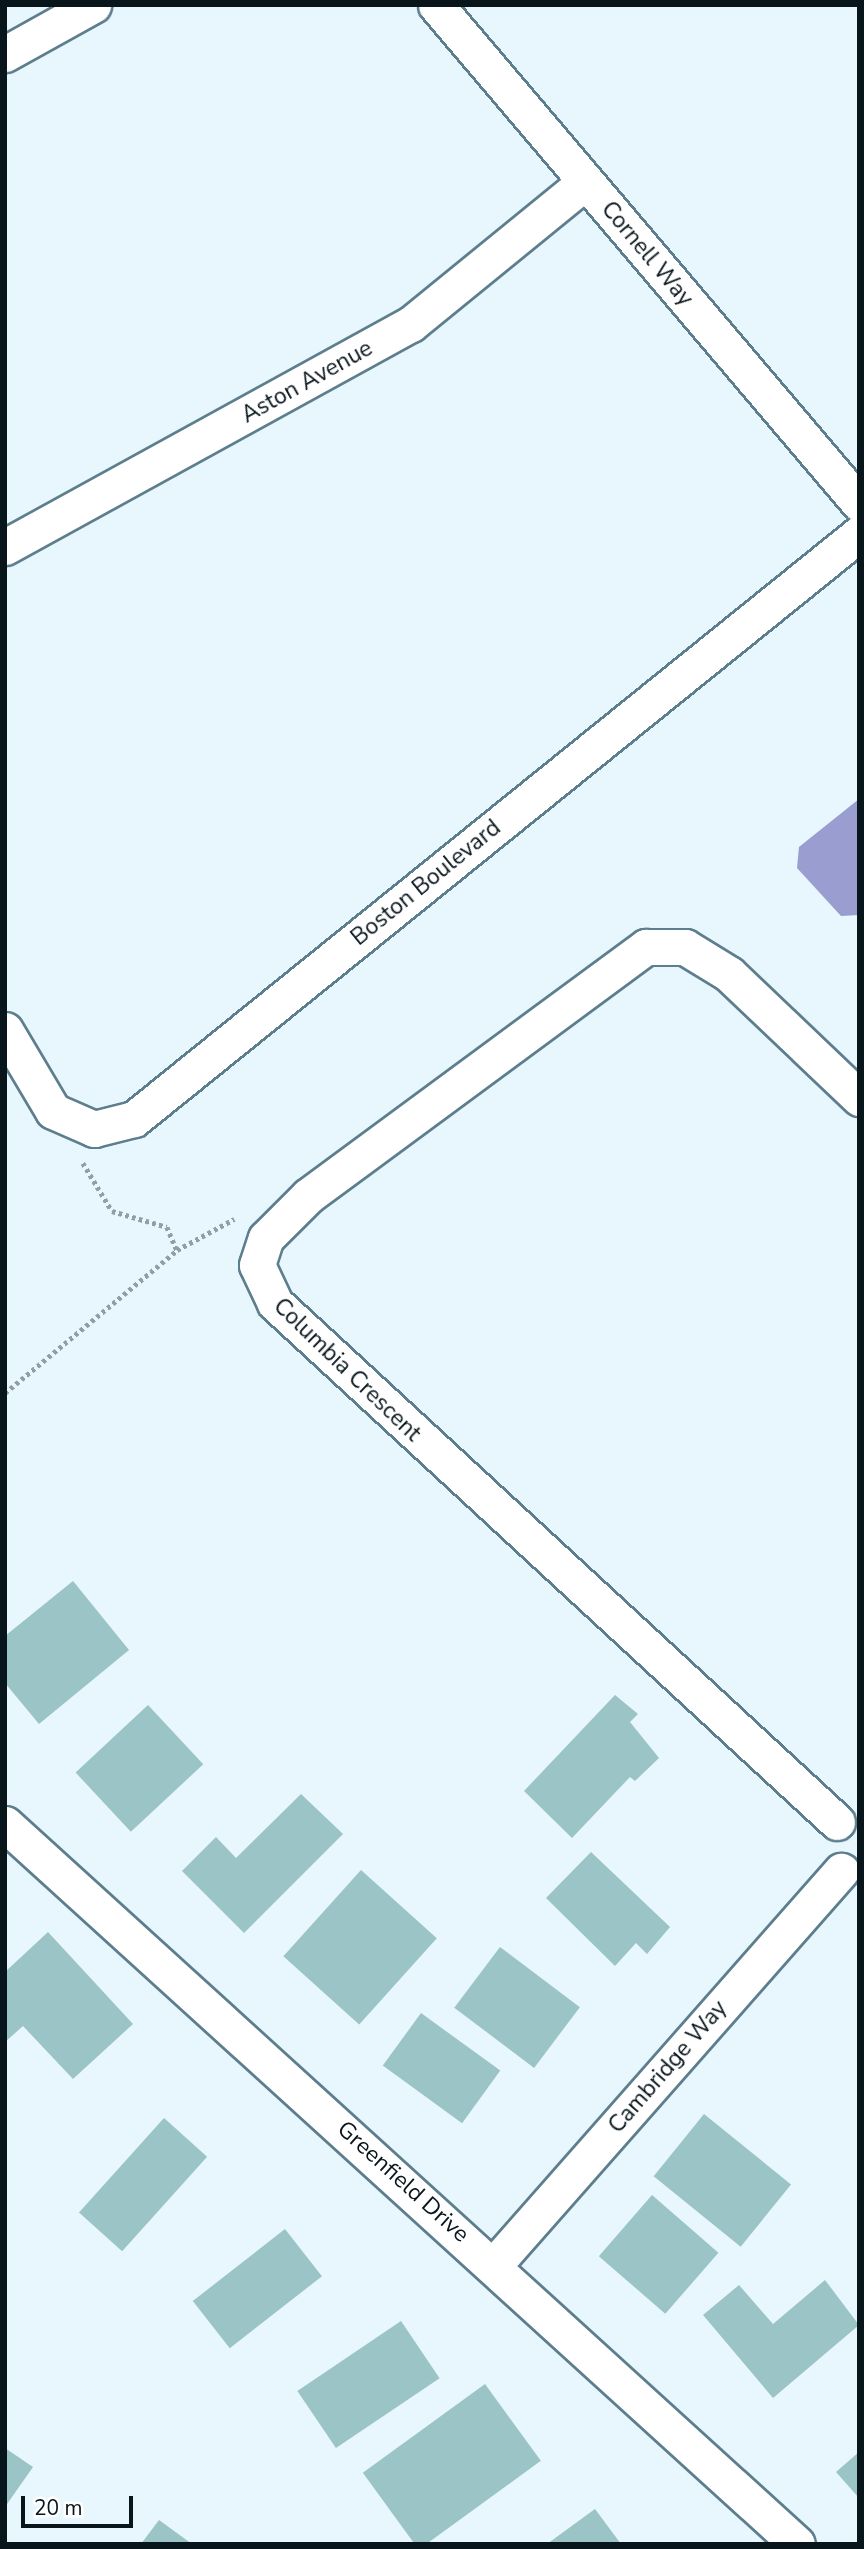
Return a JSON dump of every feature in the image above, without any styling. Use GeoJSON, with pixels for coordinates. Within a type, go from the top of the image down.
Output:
{"type":"FeatureCollection","features":[{"type":"Feature","properties":{"kind":"street"},"geometry":{"type":"LineString","coordinates":[[5,54],[93,5]]}},
{"type":"Feature","properties":{"kind":"street","name":"Cornell Way"},"geometry":{"type":"LineString","coordinates":[[436,5],[859,503]]}},
{"type":"Feature","properties":{"kind":"street","name":"Aston Avenue"},"geometry":{"type":"LineString","coordinates":[[5,547],[411,324],[585,182]]}},
{"type":"Feature","properties":{"kind":"street","name":"Boston Boulevard"},"geometry":{"type":"LineString","coordinates":[[53,1111],[94,1129],[134,1119],[859,534]]}},
{"type":"Feature","properties":{"kind":"street","name":"Columbia Crescent"},"geometry":{"type":"LineString","coordinates":[[848,1817],[322,1349],[268,1294],[257,1265],[266,1238],[308,1196],[646,947],[685,947],[729,974],[859,1098]]}},
{"type":"Feature","properties":{"kind":"street"},"geometry":{"type":"LineString","coordinates":[[5,1030],[53,1111]]}},
{"type":"Feature","properties":{"kind":"street"},"geometry":{"type":"LineString","coordinates":[[848,1817],[830,1853],[850,1875]]}},
{"type":"Feature","properties":{"kind":"street","name":"Greenfield Drive"},"geometry":{"type":"LineString","coordinates":[[12,1845],[495,2264],[797,2544]]}},
{"type":"Feature","properties":{"kind":"street","name":"Cambridge Way"},"geometry":{"type":"LineString","coordinates":[[495,2264],[850,1875]]}},
{"type":"Feature","properties":{"kind":"path"},"geometry":{"type":"LineString","coordinates":[[53,1111],[112,1211],[167,1227],[177,1250]]}},
{"type":"Feature","properties":{"kind":"path"},"geometry":{"type":"LineString","coordinates":[[5,1393],[177,1250],[238,1217]]}},
{"type":"Feature","properties":{"kind":"water"},"geometry":{"type":"Polygon","coordinates":[[[859,799],[859,915],[841,916],[797,868],[799,847],[859,799]]]}},
{"type":"Feature","properties":{"kind":"building"},"geometry":{"type":"Polygon","coordinates":[[[73,1581],[129,1650],[39,1724],[5,1683],[5,1636],[73,1581]]]}},
{"type":"Feature","properties":{"kind":"building"},"geometry":{"type":"Polygon","coordinates":[[[615,1695],[638,1714],[630,1722],[659,1758],[635,1781],[630,1777],[572,1838],[524,1791],[615,1695]]]}},
{"type":"Feature","properties":{"kind":"building"},"geometry":{"type":"Polygon","coordinates":[[[148,1705],[203,1764],[131,1832],[76,1773],[148,1705]]]}},
{"type":"Feature","properties":{"kind":"building"},"geometry":{"type":"Polygon","coordinates":[[[301,1794],[343,1834],[244,1933],[182,1871],[216,1837],[236,1858],[301,1794]]]}},
{"type":"Feature","properties":{"kind":"building"},"geometry":{"type":"Polygon","coordinates":[[[591,1852],[670,1927],[647,1954],[636,1943],[615,1966],[546,1898],[591,1852]]]}},
{"type":"Feature","properties":{"kind":"building"},"geometry":{"type":"Polygon","coordinates":[[[361,1870],[437,1938],[359,2024],[283,1956],[361,1870]]]}},
{"type":"Feature","properties":{"kind":"building"},"geometry":{"type":"Polygon","coordinates":[[[48,1932],[133,2024],[73,2079],[23,2026],[5,2042],[5,1972],[48,1932]]]}},
{"type":"Feature","properties":{"kind":"building"},"geometry":{"type":"Polygon","coordinates":[[[500,1947],[580,2007],[534,2068],[454,2008],[500,1947]]]}},
{"type":"Feature","properties":{"kind":"building"},"geometry":{"type":"Polygon","coordinates":[[[421,2013],[500,2071],[462,2123],[383,2066],[421,2013]]]}},
{"type":"Feature","properties":{"kind":"building"},"geometry":{"type":"Polygon","coordinates":[[[704,2114],[791,2184],[741,2247],[654,2176],[704,2114]]]}},
{"type":"Feature","properties":{"kind":"building"},"geometry":{"type":"Polygon","coordinates":[[[164,2118],[207,2157],[122,2251],[79,2212],[164,2118]]]}},
{"type":"Feature","properties":{"kind":"building"},"geometry":{"type":"Polygon","coordinates":[[[652,2195],[718,2253],[665,2314],[599,2256],[652,2195]]]}},
{"type":"Feature","properties":{"kind":"building"},"geometry":{"type":"Polygon","coordinates":[[[285,2229],[322,2276],[230,2348],[193,2301],[285,2229]]]}},
{"type":"Feature","properties":{"kind":"building"},"geometry":{"type":"Polygon","coordinates":[[[825,2280],[859,2325],[773,2398],[703,2315],[739,2285],[773,2324],[825,2280]]]}},
{"type":"Feature","properties":{"kind":"building"},"geometry":{"type":"Polygon","coordinates":[[[401,2321],[440,2378],[336,2448],[297,2391],[401,2321]]]}},
{"type":"Feature","properties":{"kind":"building"},"geometry":{"type":"Polygon","coordinates":[[[485,2384],[541,2461],[426,2544],[415,2544],[363,2473],[485,2384]]]}},
{"type":"Feature","properties":{"kind":"building"},"geometry":{"type":"Polygon","coordinates":[[[5,2448],[33,2467],[5,2507],[5,2448]]]}},
{"type":"Feature","properties":{"kind":"building"},"geometry":{"type":"Polygon","coordinates":[[[859,2452],[859,2498],[836,2472],[859,2452]]]}},
{"type":"Feature","properties":{"kind":"building"},"geometry":{"type":"Polygon","coordinates":[[[595,2509],[621,2544],[547,2544],[595,2509]]]}},
{"type":"Feature","properties":{"kind":"building"},"geometry":{"type":"Polygon","coordinates":[[[159,2520],[192,2544],[141,2544],[159,2520]]]}}]}
